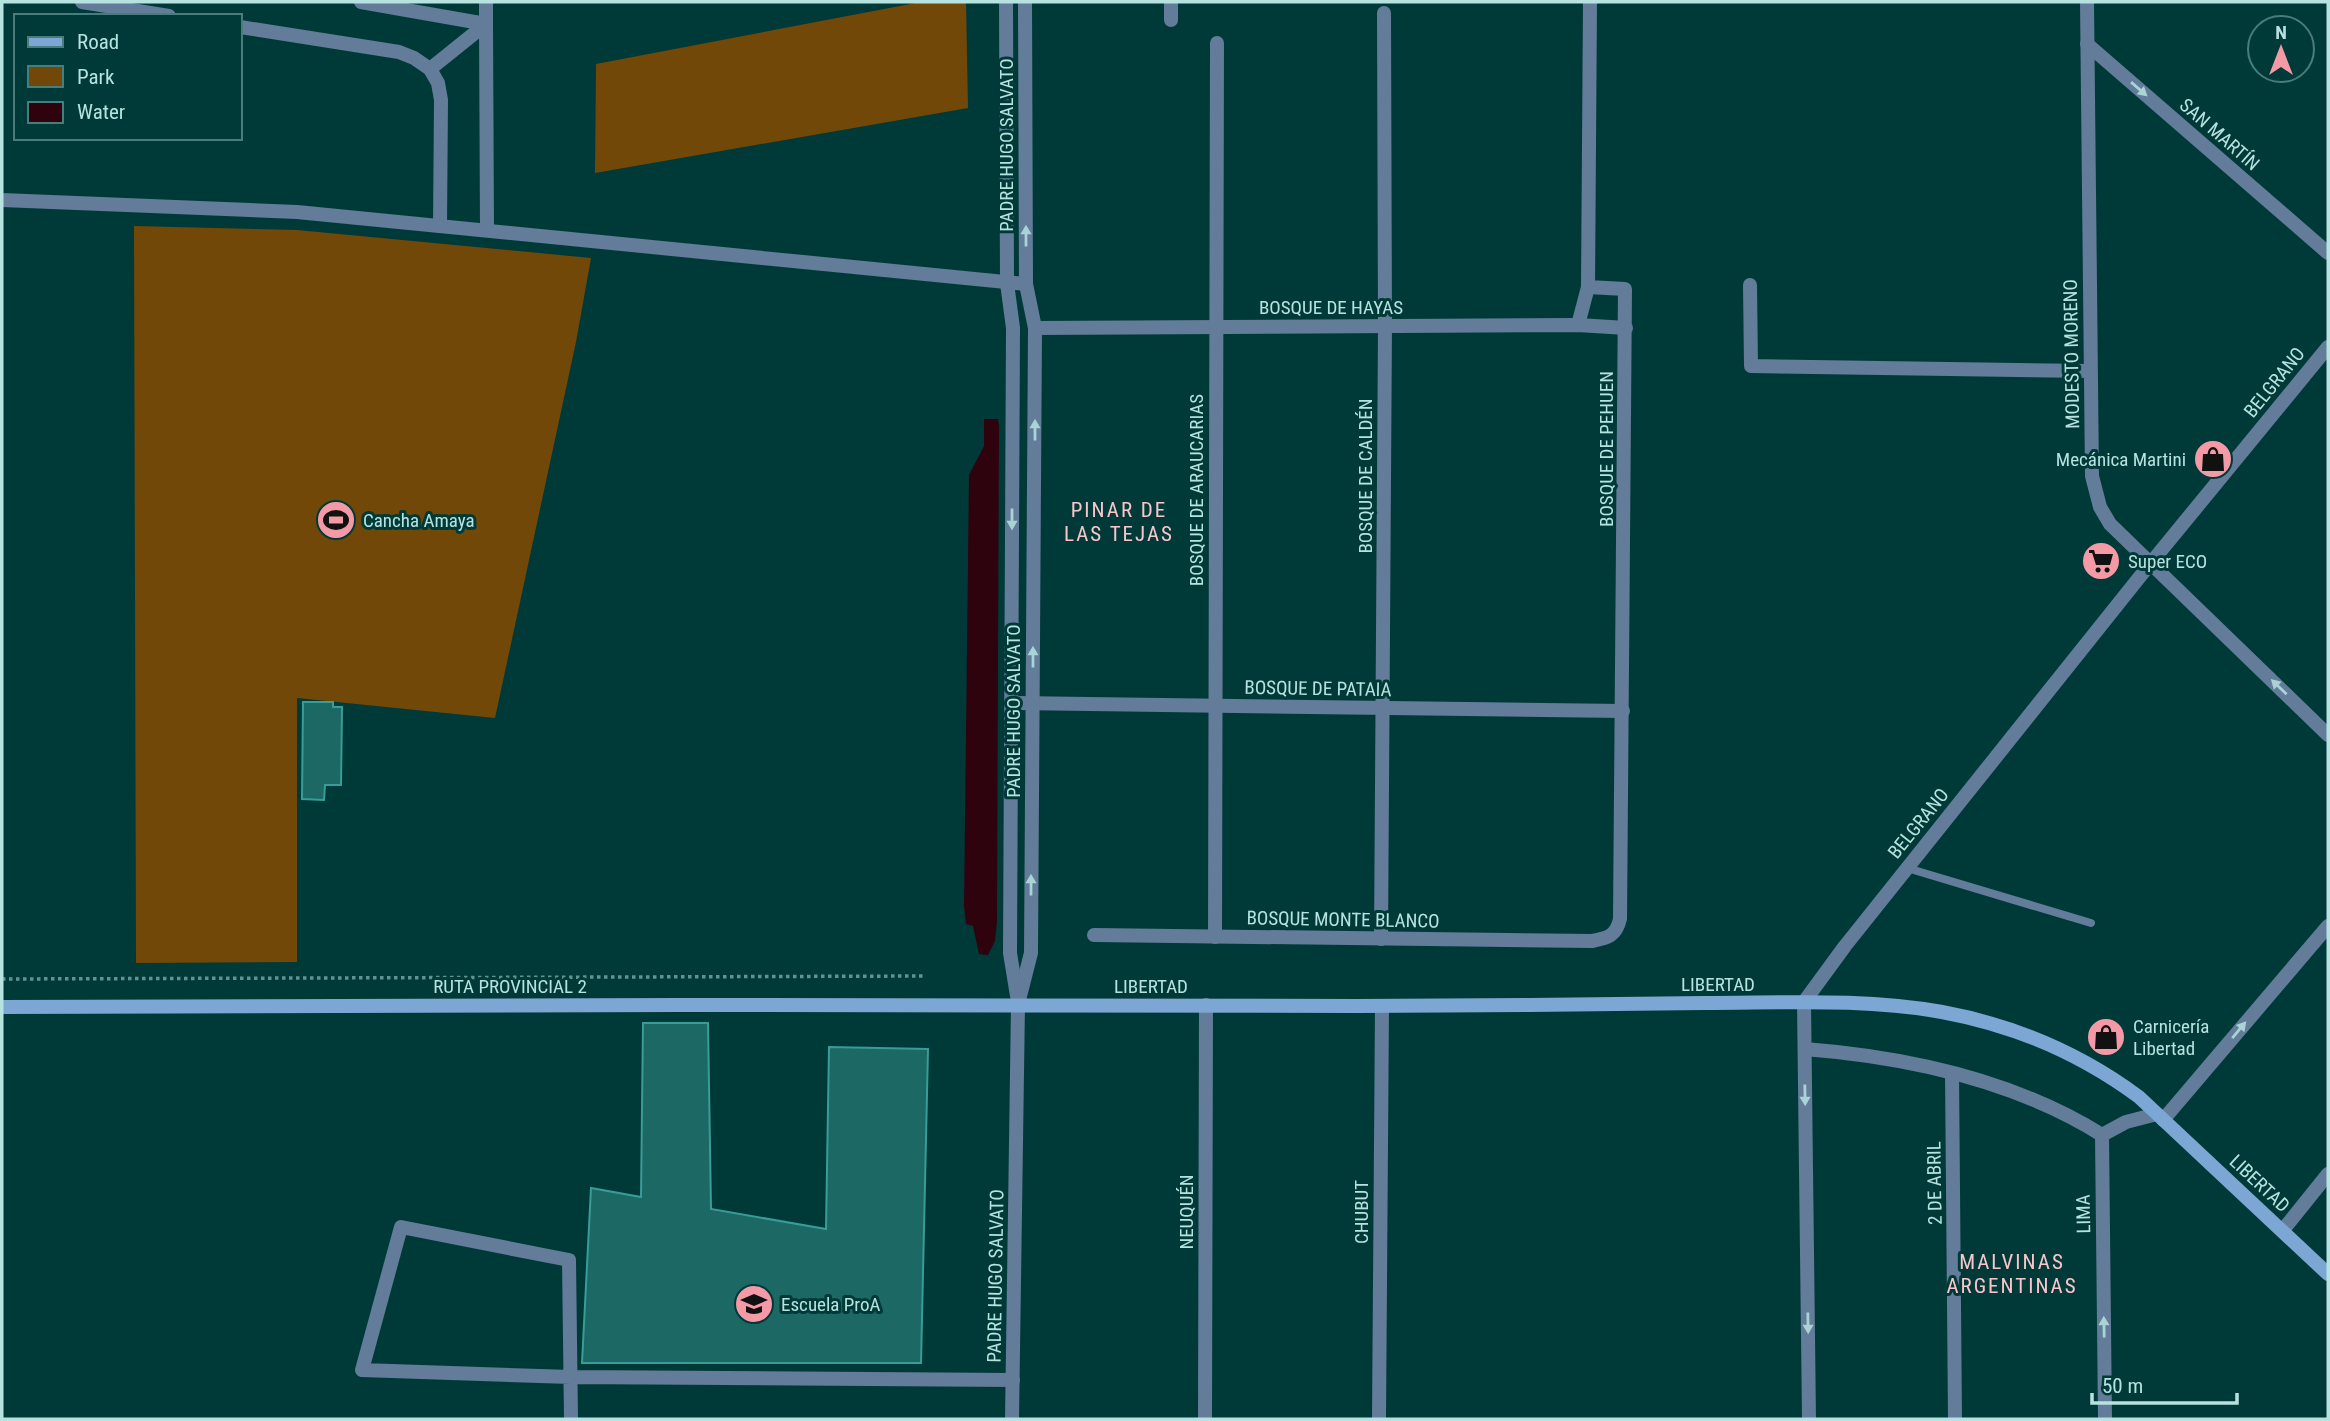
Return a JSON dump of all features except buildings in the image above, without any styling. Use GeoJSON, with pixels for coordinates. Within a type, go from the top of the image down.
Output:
{"type":"FeatureCollection","features":[{"type":"Feature","properties":{"kind":"main road","name":"LIBERTAD"},"geometry":{"type":"LineString","coordinates":[[1018,1004],[1382,1006],[1804,1002],[1891,1005],[1938,1011],[2007,1028],[2080,1059],[2113,1077],[2160,1117],[2328,1274]]}},
{"type":"Feature","properties":{"kind":"main road","name":"RUTA PROVINCIAL 2"},"geometry":{"type":"LineString","coordinates":[[2,1007],[1018,1004]]}},
{"type":"Feature","properties":{"kind":"street"},"geometry":{"type":"LineString","coordinates":[[82,2],[157,14]]}},
{"type":"Feature","properties":{"kind":"street"},"geometry":{"type":"LineString","coordinates":[[360,2],[486,24]]}},
{"type":"Feature","properties":{"kind":"street"},"geometry":{"type":"LineString","coordinates":[[486,2],[487,230]]}},
{"type":"Feature","properties":{"kind":"street","name":"PADRE HUGO SALVATO"},"geometry":{"type":"LineString","coordinates":[[1006,2],[1007,283],[1013,328],[1010,953],[1018,1004],[1012,1419]]}},
{"type":"Feature","properties":{"kind":"street","name":"PADRE HUGO SALVATO"},"geometry":{"type":"LineString","coordinates":[[1018,1004],[1031,953],[1033,704],[1035,328],[1026,285],[1025,2]]}},
{"type":"Feature","properties":{"kind":"street"},"geometry":{"type":"LineString","coordinates":[[1171,2],[1171,20]]}},
{"type":"Feature","properties":{"kind":"street"},"geometry":{"type":"LineString","coordinates":[[1578,325],[1588,287],[1590,2]]}},
{"type":"Feature","properties":{"kind":"street","name":"MODESTO MORENO"},"geometry":{"type":"LineString","coordinates":[[2087,2],[2092,476],[2100,508],[2110,524],[2150,564],[2328,735]]}},
{"type":"Feature","properties":{"kind":"street","name":"BOSQUE DE CALDÉN"},"geometry":{"type":"LineString","coordinates":[[1381,939],[1384,708],[1384,13]]}},
{"type":"Feature","properties":{"kind":"street"},"geometry":{"type":"LineString","coordinates":[[430,69],[486,24]]}},
{"type":"Feature","properties":{"kind":"street"},"geometry":{"type":"LineString","coordinates":[[242,27],[399,52],[430,69],[438,83],[440,100],[440,226]]}},
{"type":"Feature","properties":{"kind":"street","name":"BOSQUE DE ARAUCARIAS"},"geometry":{"type":"LineString","coordinates":[[1215,937],[1217,43]]}},
{"type":"Feature","properties":{"kind":"street","name":"SAN MARTÍN"},"geometry":{"type":"LineString","coordinates":[[2087,44],[2328,253]]}},
{"type":"Feature","properties":{"kind":"street"},"geometry":{"type":"LineString","coordinates":[[2,200],[297,212],[1026,285]]}},
{"type":"Feature","properties":{"kind":"street"},"geometry":{"type":"LineString","coordinates":[[1750,285],[1751,366],[2090,370]]}},
{"type":"Feature","properties":{"kind":"street","name":"BOSQUE DE PEHUEN"},"geometry":{"type":"LineString","coordinates":[[1588,287],[1625,289],[1626,328],[1620,919],[1618,930],[1609,938],[1592,941]]}},
{"type":"Feature","properties":{"kind":"street","name":"BOSQUE DE HAYAS"},"geometry":{"type":"LineString","coordinates":[[1035,328],[1578,325],[1626,328]]}},
{"type":"Feature","properties":{"kind":"street","name":"BELGRANO"},"geometry":{"type":"LineString","coordinates":[[1804,1002],[1844,946],[2328,347]]}},
{"type":"Feature","properties":{"kind":"street","name":"BOSQUE DE PATAIA"},"geometry":{"type":"LineString","coordinates":[[1012,703],[1623,711]]}},
{"type":"Feature","properties":{"kind":"street"},"geometry":{"type":"LineString","coordinates":[[1805,1049],[1897,1060],[1998,1086],[2073,1117],[2102,1135],[2126,1122],[2160,1117],[2328,926]]}},
{"type":"Feature","properties":{"kind":"street","name":"BOSQUE MONTE BLANCO"},"geometry":{"type":"LineString","coordinates":[[1094,935],[1592,941]]}},
{"type":"Feature","properties":{"kind":"street"},"geometry":{"type":"LineString","coordinates":[[1804,1002],[1809,1419]]}},
{"type":"Feature","properties":{"kind":"street","name":"NEUQUÉN"},"geometry":{"type":"LineString","coordinates":[[1205,1419],[1206,1005]]}},
{"type":"Feature","properties":{"kind":"street","name":"CHUBUT"},"geometry":{"type":"LineString","coordinates":[[1379,1419],[1382,1006]]}},
{"type":"Feature","properties":{"kind":"street","name":"2 DE ABRIL"},"geometry":{"type":"LineString","coordinates":[[1952,1073],[1955,1419]]}},
{"type":"Feature","properties":{"kind":"street","name":"LIMA"},"geometry":{"type":"LineString","coordinates":[[2102,1135],[2105,1419]]}},
{"type":"Feature","properties":{"kind":"street"},"geometry":{"type":"LineString","coordinates":[[2283,1230],[2328,1174]]}},
{"type":"Feature","properties":{"kind":"street"},"geometry":{"type":"LineString","coordinates":[[571,1419],[571,1377],[569,1260],[401,1227],[362,1370],[571,1377],[1013,1380]]}},
{"type":"Feature","properties":{"kind":"lane"},"geometry":{"type":"LineString","coordinates":[[1907,868],[2091,923]]}},
{"type":"Feature","properties":{"kind":"path"},"geometry":{"type":"LineString","coordinates":[[2,979],[926,976]]}},
{"type":"Feature","properties":{"kind":"green space"},"geometry":{"type":"Polygon","coordinates":[[[921,2],[966,2],[968,108],[595,173],[596,64],[921,2]]]}},
{"type":"Feature","properties":{"kind":"green space","name":"Cancha Amaya"},"geometry":{"type":"Polygon","coordinates":[[[134,226],[297,230],[591,258],[576,342],[495,718],[297,698],[297,962],[136,963],[134,226]]]}},
{"type":"Feature","properties":{"kind":"water"},"geometry":{"type":"Polygon","coordinates":[[[984,419],[998,419],[999,426],[997,922],[995,941],[988,955],[979,954],[973,926],[966,924],[964,906],[969,475],[984,446],[984,419]]]}},
{"type":"Feature","properties":{"kind":"place","name":"Mecánica Martini"},"geometry":{"type":"Point","coordinates":[2213,459]}},
{"type":"Feature","properties":{"kind":"place","name":"Cancha Amaya"},"geometry":{"type":"Point","coordinates":[336,520]}},
{"type":"Feature","properties":{"kind":"place","name":"Super ECO"},"geometry":{"type":"Point","coordinates":[2101,561]}},
{"type":"Feature","properties":{"kind":"place","name":"Carnicería Libertad"},"geometry":{"type":"Point","coordinates":[2106,1037]}},
{"type":"Feature","properties":{"kind":"place","name":"Escuela ProA"},"geometry":{"type":"Point","coordinates":[754,1304]}},
{"type":"Feature","properties":{"kind":"district","name":"PINAR DE LAS TEJAS"},"geometry":{"type":"Point","coordinates":[1119,522]}},
{"type":"Feature","properties":{"kind":"district","name":"MALVINAS ARGENTINAS"},"geometry":{"type":"Point","coordinates":[2012,1274]}}]}
